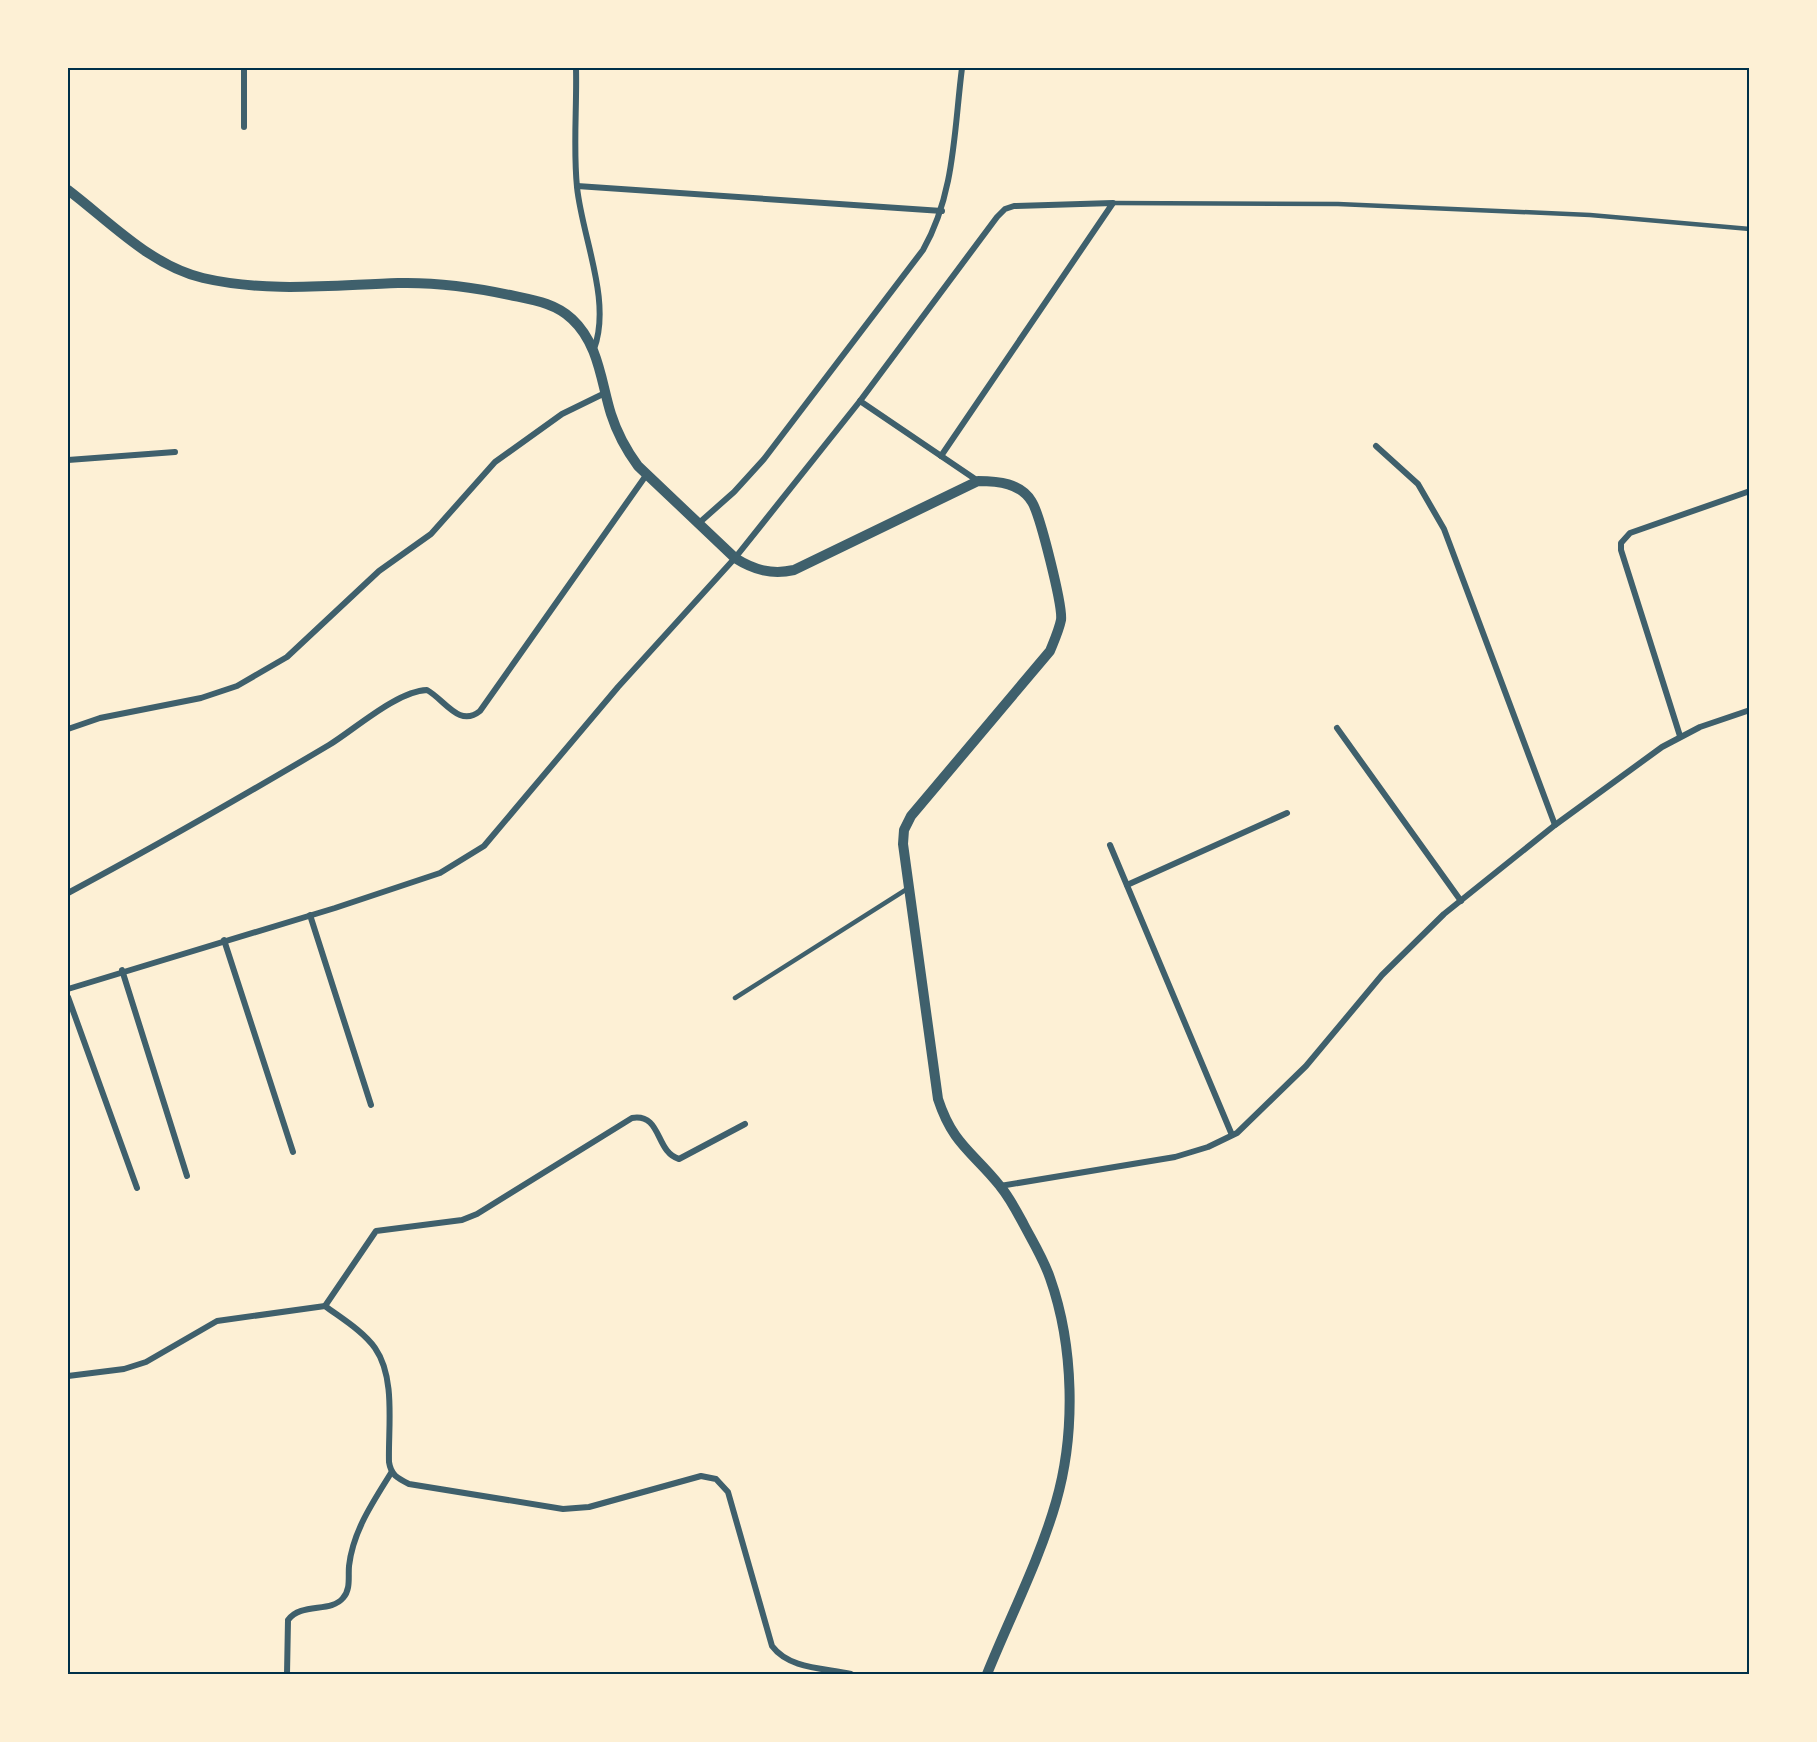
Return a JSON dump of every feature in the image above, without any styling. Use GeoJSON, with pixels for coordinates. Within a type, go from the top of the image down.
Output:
{"type":"FeatureCollection","features":[{"type":"Feature","properties":{"kind":"street"},"geometry":{"type":"LineString","coordinates":[[243,128],[244,68]]}},
{"type":"Feature","properties":{"kind":"street"},"geometry":{"type":"LineString","coordinates":[[576,68],[577,186],[600,306],[599,336],[594,349]]}},
{"type":"Feature","properties":{"kind":"street"},"geometry":{"type":"LineString","coordinates":[[702,526],[764,459],[923,250],[942,212],[947,194],[962,68]]}},
{"type":"Feature","properties":{"kind":"street"},"geometry":{"type":"LineString","coordinates":[[577,186],[942,212]]}},
{"type":"Feature","properties":{"kind":"street"},"geometry":{"type":"LineString","coordinates":[[68,190],[156,257],[202,278],[290,288],[399,283],[444,284],[484,290],[551,305],[573,320],[594,349],[612,417],[627,451],[647,474],[730,554],[768,572],[794,570],[978,481],[1001,480],[1020,490],[1032,501],[1060,597],[1061,620],[1050,651],[911,816],[904,830],[903,844],[938,1099],[952,1135],[1000,1186],[1022,1221],[1050,1277],[1061,1327],[1071,1400],[1069,1445],[1056,1504],[1038,1554],[987,1674]]}},
{"type":"Feature","properties":{"kind":"street"},"geometry":{"type":"LineString","coordinates":[[68,988],[440,873],[484,846],[861,401],[1005,209],[1014,206],[1113,203]]}},
{"type":"Feature","properties":{"kind":"street"},"geometry":{"type":"LineString","coordinates":[[940,456],[1113,203]]}},
{"type":"Feature","properties":{"kind":"street"},"geometry":{"type":"LineString","coordinates":[[68,729],[100,718],[201,698],[228,689],[287,657],[379,571],[409,551],[448,518],[495,462],[562,414],[605,393]]}},
{"type":"Feature","properties":{"kind":"street"},"geometry":{"type":"LineString","coordinates":[[861,401],[978,481]]}},
{"type":"Feature","properties":{"kind":"street"},"geometry":{"type":"LineString","coordinates":[[1376,446],[1418,484],[1444,529],[1555,825]]}},
{"type":"Feature","properties":{"kind":"street"},"geometry":{"type":"LineString","coordinates":[[68,460],[174,452]]}},
{"type":"Feature","properties":{"kind":"street"},"geometry":{"type":"LineString","coordinates":[[68,893],[186,829],[331,743],[410,692],[427,690],[453,711],[465,718],[472,718],[480,711],[647,474]]}},
{"type":"Feature","properties":{"kind":"street"},"geometry":{"type":"LineString","coordinates":[[1680,736],[1621,550],[1621,543],[1630,533],[1749,491]]}},
{"type":"Feature","properties":{"kind":"street"},"geometry":{"type":"LineString","coordinates":[[1000,1186],[1175,1156],[1208,1148],[1232,1135],[1306,1066],[1407,948],[1461,900],[1555,825],[1680,736],[1749,710]]}},
{"type":"Feature","properties":{"kind":"street"},"geometry":{"type":"LineString","coordinates":[[1337,728],[1461,900]]}},
{"type":"Feature","properties":{"kind":"street"},"geometry":{"type":"LineString","coordinates":[[1127,885],[1287,813]]}},
{"type":"Feature","properties":{"kind":"street"},"geometry":{"type":"LineString","coordinates":[[1110,845],[1232,1135]]}},
{"type":"Feature","properties":{"kind":"street"},"geometry":{"type":"LineString","coordinates":[[310,915],[371,1105]]}},
{"type":"Feature","properties":{"kind":"street"},"geometry":{"type":"LineString","coordinates":[[224,940],[293,1152]]}},
{"type":"Feature","properties":{"kind":"street"},"geometry":{"type":"LineString","coordinates":[[122,970],[188,1176]]}},
{"type":"Feature","properties":{"kind":"street"},"geometry":{"type":"LineString","coordinates":[[68,997],[137,1188]]}},
{"type":"Feature","properties":{"kind":"street"},"geometry":{"type":"LineString","coordinates":[[325,1306],[376,1231],[462,1220],[477,1214],[632,1118],[639,1117],[651,1122],[669,1153],[679,1159],[745,1124]]}},
{"type":"Feature","properties":{"kind":"street"},"geometry":{"type":"LineString","coordinates":[[68,1376],[124,1369],[146,1362],[217,1321],[325,1306],[374,1347],[383,1362],[387,1376],[391,1473],[361,1523],[351,1555],[345,1596],[340,1601],[299,1611],[288,1620],[287,1674]]}},
{"type":"Feature","properties":{"kind":"street"},"geometry":{"type":"LineString","coordinates":[[391,1473],[409,1484],[563,1509],[589,1507],[701,1476],[716,1479],[728,1492],[772,1646],[780,1656],[792,1662],[851,1674]]}},
{"type":"Feature","properties":{"kind":"lane"},"geometry":{"type":"LineString","coordinates":[[1113,203],[1373,206],[1590,215],[1749,229]]}},
{"type":"Feature","properties":{"kind":"lane"},"geometry":{"type":"LineString","coordinates":[[735,998],[908,888]]}}]}
